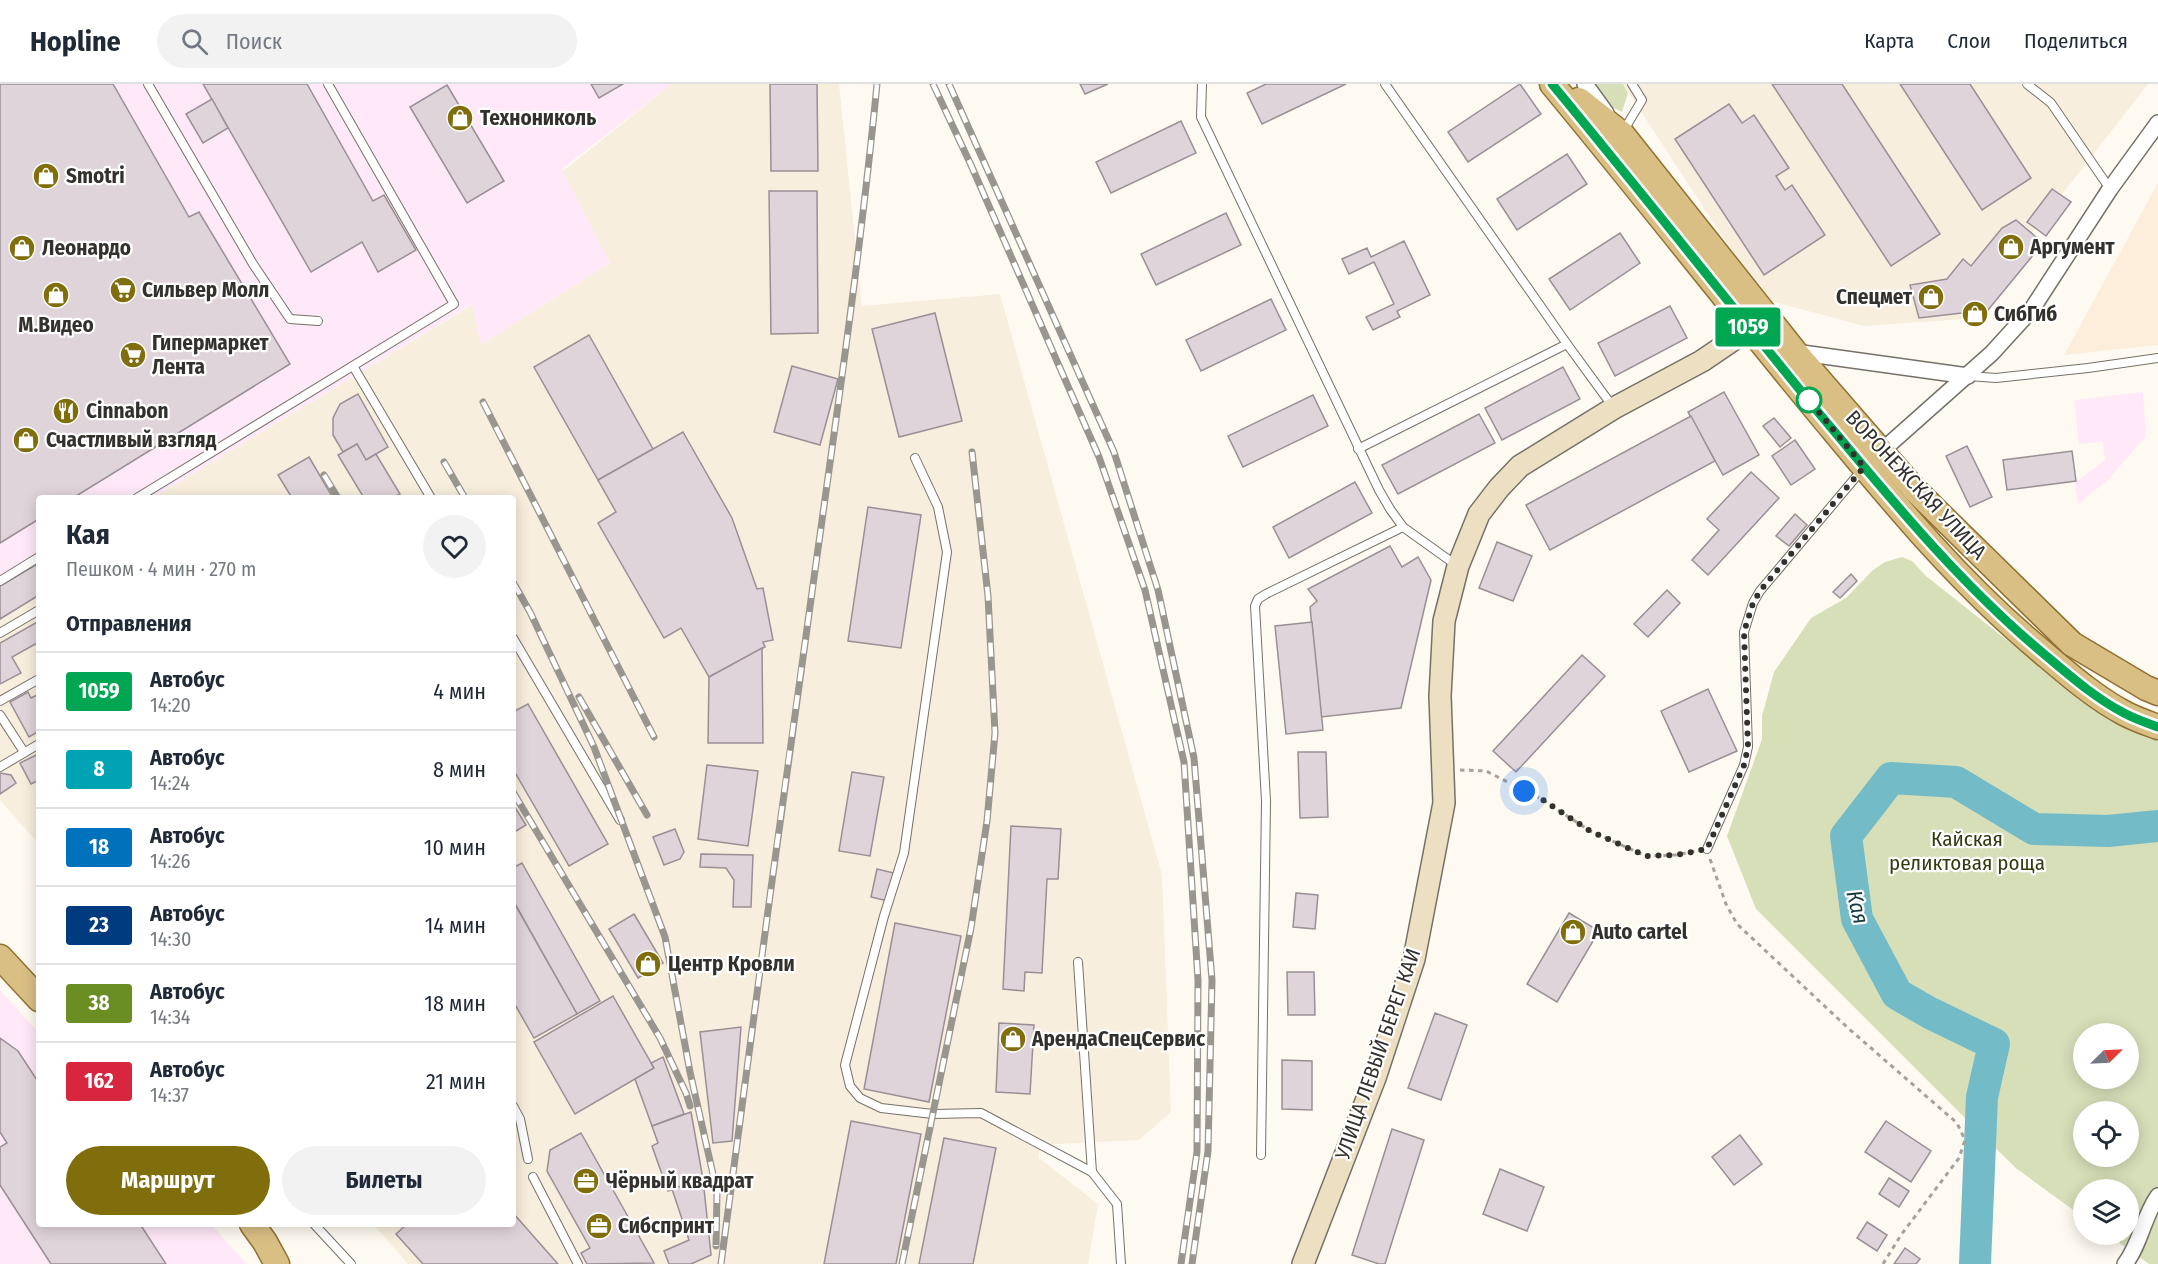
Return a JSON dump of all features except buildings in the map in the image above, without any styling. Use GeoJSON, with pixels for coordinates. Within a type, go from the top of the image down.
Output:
{"type":"FeatureCollection","features":[{"type":"Feature","properties":{"kind":"main road","name":"ВОРОНЕЖСКАЯ УЛИЦА"},"geometry":{"type":"LineString","coordinates":[[1552,84],[1641,191],[1757,322],[1873,459],[1915,490],[2072,644],[2158,693]]}},
{"type":"Feature","properties":{"kind":"main road","name":"ВОРОНЕЖСКАЯ УЛИЦА"},"geometry":{"type":"LineString","coordinates":[[1559,84],[1622,134],[1757,322],[1795,352],[1953,569],[2012,627],[2079,683],[2124,713],[2158,727]]}},
{"type":"Feature","properties":{"kind":"main road"},"geometry":{"type":"LineString","coordinates":[[0,957],[36,996]]}},
{"type":"Feature","properties":{"kind":"main road"},"geometry":{"type":"LineString","coordinates":[[259,1233],[277,1264]]}},
{"type":"Feature","properties":{"kind":"street"},"geometry":{"type":"LineString","coordinates":[[1585,84],[1622,134]]}},
{"type":"Feature","properties":{"kind":"street"},"geometry":{"type":"LineString","coordinates":[[1873,459],[1968,376],[2032,309],[2110,189],[2158,123]]}},
{"type":"Feature","properties":{"kind":"street","name":"УЛИЦА ЛЕВЫЙ БЕРЕГ КАИ"},"geometry":{"type":"LineString","coordinates":[[1303,1264],[1375,1078],[1414,959],[1444,803],[1440,696],[1444,621],[1458,566],[1479,514],[1520,466],[1614,408],[1702,361],[1757,322]]}},
{"type":"Feature","properties":{"kind":"street"},"geometry":{"type":"LineString","coordinates":[[1795,352],[1968,376]]}},
{"type":"Feature","properties":{"kind":"street"},"geometry":{"type":"LineString","coordinates":[[2125,1264],[2137,1246],[2148,1210],[2158,1196]]}},
{"type":"Feature","properties":{"kind":"street"},"geometry":{"type":"LineString","coordinates":[[259,1233],[284,1264]]}},
{"type":"Feature","properties":{"kind":"lane"},"geometry":{"type":"LineString","coordinates":[[148,84],[253,264],[291,319],[318,321]]}},
{"type":"Feature","properties":{"kind":"lane"},"geometry":{"type":"LineString","coordinates":[[143,495],[454,304],[328,84]]}},
{"type":"Feature","properties":{"kind":"lane"},"geometry":{"type":"LineString","coordinates":[[1202,84],[1201,117],[1358,449],[1390,509],[1403,526],[1458,566]]}},
{"type":"Feature","properties":{"kind":"lane"},"geometry":{"type":"LineString","coordinates":[[1385,84],[1614,408]]}},
{"type":"Feature","properties":{"kind":"lane"},"geometry":{"type":"LineString","coordinates":[[1622,134],[1642,100],[1632,84]]}},
{"type":"Feature","properties":{"kind":"lane"},"geometry":{"type":"LineString","coordinates":[[2027,84],[2051,103],[2110,189]]}},
{"type":"Feature","properties":{"kind":"lane"},"geometry":{"type":"LineString","coordinates":[[1358,449],[1567,344]]}},
{"type":"Feature","properties":{"kind":"lane"},"geometry":{"type":"LineString","coordinates":[[1968,376],[1996,378],[2158,358]]}},
{"type":"Feature","properties":{"kind":"lane"},"geometry":{"type":"LineString","coordinates":[[353,366],[429,495]]}},
{"type":"Feature","properties":{"kind":"lane"},"geometry":{"type":"LineString","coordinates":[[915,458],[938,507],[947,552],[904,853],[884,916],[845,1065],[850,1086],[860,1098],[881,1108],[933,1114],[981,1113],[1092,1172],[1117,1204],[1120,1264]]}},
{"type":"Feature","properties":{"kind":"lane"},"geometry":{"type":"LineString","coordinates":[[1707,849],[1744,765],[1748,747],[1744,632],[1753,603],[1760,591],[1873,459]]}},
{"type":"Feature","properties":{"kind":"lane"},"geometry":{"type":"LineString","coordinates":[[1261,1155],[1266,801],[1255,606],[1258,599],[1266,594],[1403,526]]}},
{"type":"Feature","properties":{"kind":"lane"},"geometry":{"type":"LineString","coordinates":[[0,580],[36,559]]}},
{"type":"Feature","properties":{"kind":"lane"},"geometry":{"type":"LineString","coordinates":[[0,633],[36,612]]}},
{"type":"Feature","properties":{"kind":"lane"},"geometry":{"type":"LineString","coordinates":[[516,643],[620,820]]}},
{"type":"Feature","properties":{"kind":"lane"},"geometry":{"type":"LineString","coordinates":[[0,700],[36,681]]}},
{"type":"Feature","properties":{"kind":"lane"},"geometry":{"type":"LineString","coordinates":[[0,715],[24,752]]}},
{"type":"Feature","properties":{"kind":"lane"},"geometry":{"type":"LineString","coordinates":[[0,767],[36,746]]}},
{"type":"Feature","properties":{"kind":"lane"},"geometry":{"type":"LineString","coordinates":[[1078,962],[1092,1172]]}},
{"type":"Feature","properties":{"kind":"lane"},"geometry":{"type":"LineString","coordinates":[[516,1112],[520,1119],[528,1159]]}},
{"type":"Feature","properties":{"kind":"lane"},"geometry":{"type":"LineString","coordinates":[[533,1177],[578,1264]]}},
{"type":"Feature","properties":{"kind":"lane"},"geometry":{"type":"LineString","coordinates":[[317,1227],[351,1264]]}},
{"type":"Feature","properties":{"kind":"path"},"geometry":{"type":"LineString","coordinates":[[1444,770],[1486,771],[1543,800],[1590,831],[1646,856],[1676,855],[1707,849],[1726,904],[1737,924],[1848,1028],[1957,1123],[1965,1140],[1959,1158],[1901,1235],[1884,1264]]}},
{"type":"Feature","properties":{"kind":"shaded area"},"geometry":{"type":"Polygon","coordinates":[[[0,84],[672,84],[562,169],[610,263],[481,345],[471,305],[158,495],[36,495],[36,569],[0,591],[0,84]]]}},
{"type":"Feature","properties":{"kind":"shaded area"},"geometry":{"type":"Polygon","coordinates":[[[672,84],[839,84],[862,306],[1000,294],[1162,875],[1171,1112],[1139,1140],[1040,1145],[1039,1158],[1098,1204],[1088,1264],[408,1264],[376,1227],[516,1227],[516,495],[158,495],[472,305],[481,345],[610,263],[563,171],[672,84]]]}},
{"type":"Feature","properties":{"kind":"shaded area"},"geometry":{"type":"Polygon","coordinates":[[[1623,84],[2148,84],[1965,319],[1864,326],[1763,299],[1623,84]]]}},
{"type":"Feature","properties":{"kind":"shaded area"},"geometry":{"type":"Polygon","coordinates":[[[2158,183],[2158,345],[2064,355],[2158,183]]]}},
{"type":"Feature","properties":{"kind":"shaded area"},"geometry":{"type":"Polygon","coordinates":[[[2143,392],[2146,436],[2107,481],[2078,504],[2075,483],[2105,460],[2103,442],[2079,444],[2074,400],[2143,392]]]}},
{"type":"Feature","properties":{"kind":"shaded area"},"geometry":{"type":"Polygon","coordinates":[[[36,569],[36,841],[0,800],[0,591],[36,569]]]}},
{"type":"Feature","properties":{"kind":"shaded area"},"geometry":{"type":"Polygon","coordinates":[[[0,990],[36,1030],[36,1227],[214,1227],[246,1264],[0,1264],[0,990]]]}},
{"type":"Feature","properties":{"kind":"green space"},"geometry":{"type":"Polygon","coordinates":[[[1593,84],[1623,84],[1628,93],[1622,112],[1608,105],[1593,84]]]}},
{"type":"Feature","properties":{"kind":"green space","name":"Кайская реликтовая роща"},"geometry":{"type":"Polygon","coordinates":[[[1902,557],[1912,561],[1926,576],[2098,712],[2158,741],[2158,1264],[2149,1264],[2122,1245],[2139,1245],[2139,1179],[2073,1179],[2073,1210],[2017,1169],[1756,909],[1727,836],[1762,739],[1762,716],[1774,672],[1811,618],[1846,598],[1873,570],[1885,562],[1902,557]]]}},
{"type":"Feature","properties":{"kind":"waterway","name":"Кая"},"geometry":{"type":"LineString","coordinates":[[1975,1264],[1982,1097],[1994,1044],[1897,994],[1857,919],[1846,836],[1891,778],[1956,782],[2034,829],[2108,831],[2158,826]]}},
{"type":"Feature","properties":{"kind":"railway"},"geometry":{"type":"LineString","coordinates":[[721,1264],[844,360],[877,84]]}},
{"type":"Feature","properties":{"kind":"railway"},"geometry":{"type":"LineString","coordinates":[[933,84],[1099,457],[1145,590],[1184,762],[1198,980],[1197,1152],[1181,1264]]}},
{"type":"Feature","properties":{"kind":"railway"},"geometry":{"type":"LineString","coordinates":[[949,84],[1114,452],[1158,590],[1194,758],[1212,980],[1208,1151],[1192,1264]]}},
{"type":"Feature","properties":{"kind":"railway"},"geometry":{"type":"LineString","coordinates":[[483,402],[654,737]]}},
{"type":"Feature","properties":{"kind":"railway"},"geometry":{"type":"LineString","coordinates":[[902,1264],[971,928],[987,821],[995,733],[988,596],[972,452]]}},
{"type":"Feature","properties":{"kind":"railway"},"geometry":{"type":"LineString","coordinates":[[444,462],[463,495]]}},
{"type":"Feature","properties":{"kind":"railway"},"geometry":{"type":"LineString","coordinates":[[324,475],[336,495]]}},
{"type":"Feature","properties":{"kind":"railway"},"geometry":{"type":"LineString","coordinates":[[516,587],[594,747],[665,937],[690,1072],[717,1192],[716,1246]]}},
{"type":"Feature","properties":{"kind":"railway"},"geometry":{"type":"LineString","coordinates":[[579,697],[647,815]]}},
{"type":"Feature","properties":{"kind":"railway"},"geometry":{"type":"LineString","coordinates":[[516,797],[660,1038],[690,1106]]}},
{"type":"Feature","properties":{"kind":"bus line","name":"1059"},"geometry":{"type":"LineString","coordinates":[[1552,84],[1641,191],[1749,329],[1896,505],[1953,569],[2012,627],[2079,683],[2124,713],[2158,727]]}},
{"type":"Feature","properties":{"kind":"place","name":"Технониколь"},"geometry":{"type":"Point","coordinates":[460,118]}},
{"type":"Feature","properties":{"kind":"place","name":"Smotri"},"geometry":{"type":"Point","coordinates":[46,176]}},
{"type":"Feature","properties":{"kind":"place","name":"Аргумент"},"geometry":{"type":"Point","coordinates":[2011,247]}},
{"type":"Feature","properties":{"kind":"place","name":"Леонардо"},"geometry":{"type":"Point","coordinates":[22,248]}},
{"type":"Feature","properties":{"kind":"place","name":"Сильвер Молл"},"geometry":{"type":"Point","coordinates":[123,290]}},
{"type":"Feature","properties":{"kind":"place","name":"М.Видео"},"geometry":{"type":"Point","coordinates":[56,295]}},
{"type":"Feature","properties":{"kind":"place","name":"Спецмет"},"geometry":{"type":"Point","coordinates":[1931,297]}},
{"type":"Feature","properties":{"kind":"place","name":"СибГиб"},"geometry":{"type":"Point","coordinates":[1975,314]}},
{"type":"Feature","properties":{"kind":"place","name":"Гипермаркет Лента"},"geometry":{"type":"Point","coordinates":[133,355]}},
{"type":"Feature","properties":{"kind":"place","name":"Cinnabon"},"geometry":{"type":"Point","coordinates":[66,411]}},
{"type":"Feature","properties":{"kind":"place","name":"Счастливый взгляд"},"geometry":{"type":"Point","coordinates":[26,440]}},
{"type":"Feature","properties":{"kind":"place","name":"Auto cartel"},"geometry":{"type":"Point","coordinates":[1573,932]}},
{"type":"Feature","properties":{"kind":"place","name":"Центр Кровли"},"geometry":{"type":"Point","coordinates":[648,964]}},
{"type":"Feature","properties":{"kind":"place","name":"АрендаСпецСервис"},"geometry":{"type":"Point","coordinates":[1013,1039]}},
{"type":"Feature","properties":{"kind":"place","name":"Чёрный квадрат"},"geometry":{"type":"Point","coordinates":[586,1181]}},
{"type":"Feature","properties":{"kind":"place","name":"Сибспринт"},"geometry":{"type":"Point","coordinates":[599,1226]}},
{"type":"Feature","properties":{"kind":"route"},"geometry":{"type":"LineString","coordinates":[[1524,791],[1543,800],[1590,831],[1646,856],[1676,855],[1707,849],[1744,765],[1748,747],[1744,632],[1753,603],[1760,591],[1864,467],[1809,400]]}}]}
